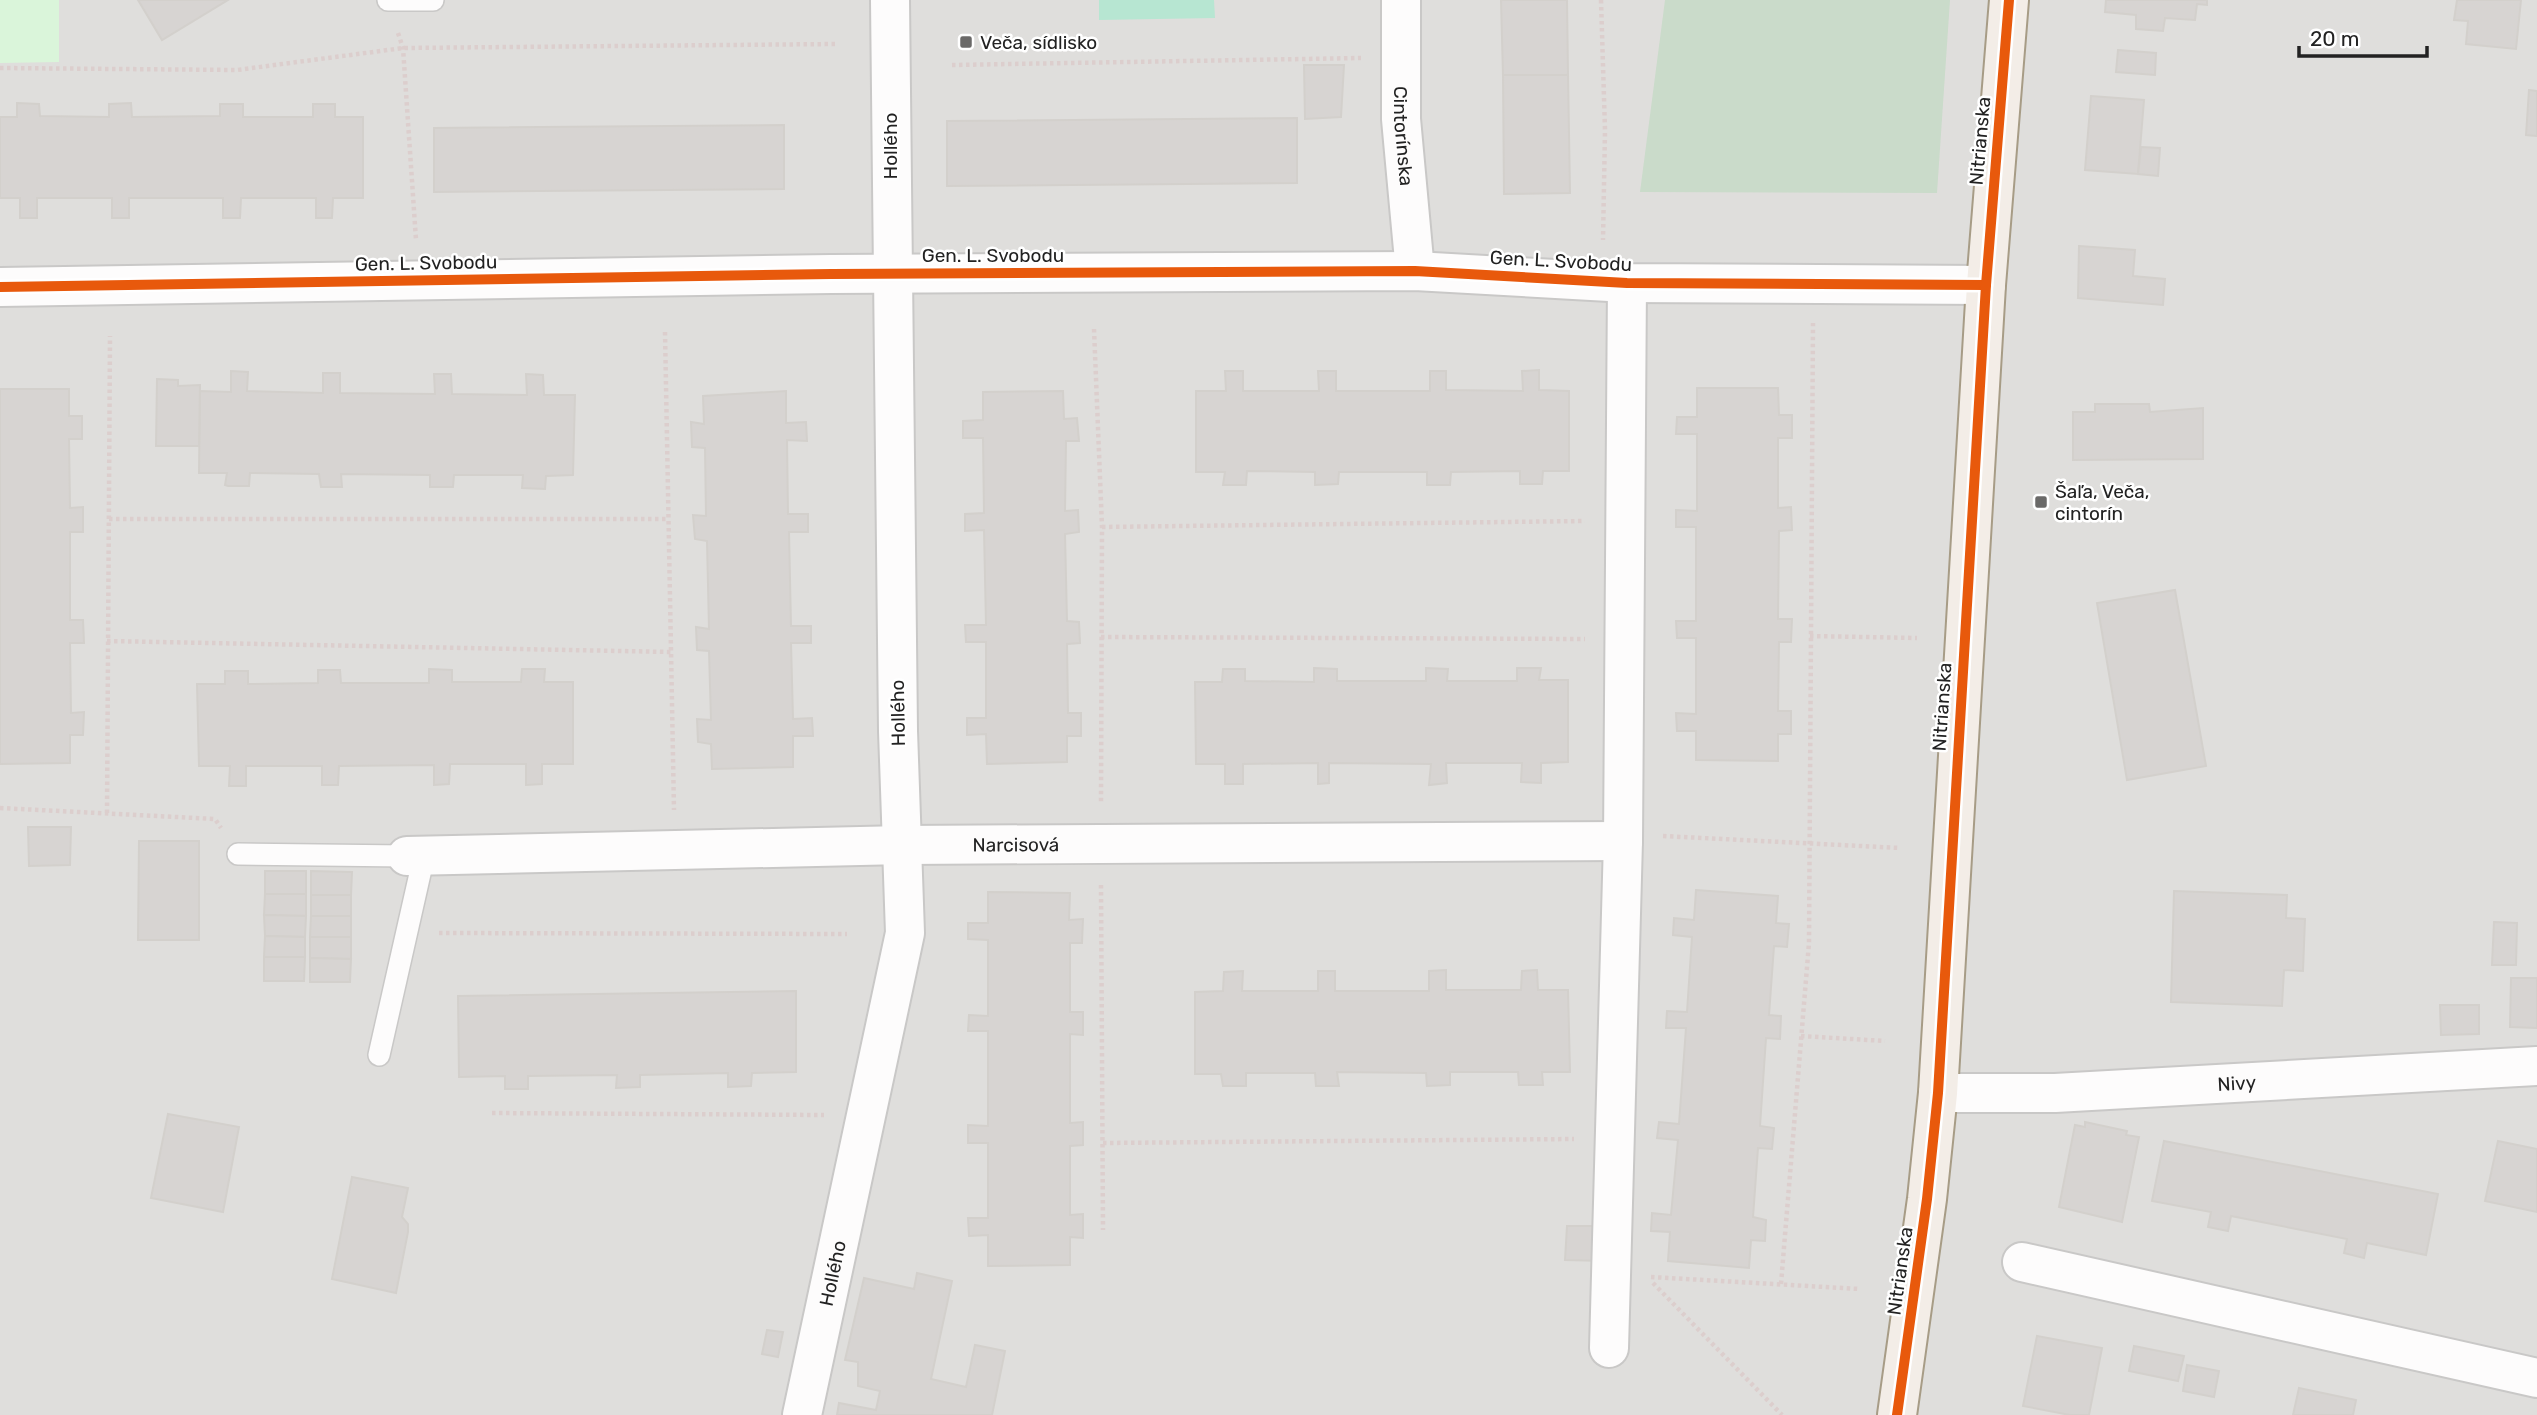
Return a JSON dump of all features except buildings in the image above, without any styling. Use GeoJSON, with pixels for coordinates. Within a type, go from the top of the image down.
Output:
{"type":"FeatureCollection","features":[{"type":"Feature","properties":{"kind":"main road","name":"Nitrianska"},"geometry":{"type":"LineString","coordinates":[[1897,1415],[1927,1199],[1938,1093],[1986,285],[2009,0]]}},
{"type":"Feature","properties":{"kind":"street","name":"Hollého"},"geometry":{"type":"LineString","coordinates":[[802,1415],[905,933],[898,731],[890,0]]}},
{"type":"Feature","properties":{"kind":"street","name":"Cintorínska"},"geometry":{"type":"LineString","coordinates":[[1401,0],[1401,119],[1415,271]]}},
{"type":"Feature","properties":{"kind":"street","name":"Gen. L. Svobodu"},"geometry":{"type":"LineString","coordinates":[[0,287],[891,273],[1415,271],[1615,281],[1986,285]]}},
{"type":"Feature","properties":{"kind":"street"},"geometry":{"type":"LineString","coordinates":[[1609,1348],[1615,1139],[1639,838],[1624,639],[1625,521],[1615,281]]}},
{"type":"Feature","properties":{"kind":"street","name":"Narcisová"},"geometry":{"type":"LineString","coordinates":[[416,856],[904,845],[1639,838]]}},
{"type":"Feature","properties":{"kind":"street","name":"Nivy"},"geometry":{"type":"LineString","coordinates":[[1938,1093],[2055,1093],[2537,1066]]}},
{"type":"Feature","properties":{"kind":"street"},"geometry":{"type":"LineString","coordinates":[[2022,1262],[2537,1378]]}},
{"type":"Feature","properties":{"kind":"lane"},"geometry":{"type":"LineString","coordinates":[[389,1],[433,0]]}},
{"type":"Feature","properties":{"kind":"lane"},"geometry":{"type":"LineString","coordinates":[[238,854],[416,856],[407,933],[379,1055]]}},
{"type":"Feature","properties":{"kind":"path"},"geometry":{"type":"LineString","coordinates":[[1601,0],[1605,130],[1615,281]]}},
{"type":"Feature","properties":{"kind":"path"},"geometry":{"type":"LineString","coordinates":[[389,1],[403,48],[416,247]]}},
{"type":"Feature","properties":{"kind":"path"},"geometry":{"type":"LineString","coordinates":[[0,68],[237,70],[403,48],[836,44]]}},
{"type":"Feature","properties":{"kind":"path"},"geometry":{"type":"LineString","coordinates":[[952,65],[1362,58]]}},
{"type":"Feature","properties":{"kind":"path"},"geometry":{"type":"LineString","coordinates":[[1781,1284],[1809,943],[1814,284]]}},
{"type":"Feature","properties":{"kind":"path"},"geometry":{"type":"LineString","coordinates":[[1094,329],[1102,527],[1103,1230]]}},
{"type":"Feature","properties":{"kind":"path"},"geometry":{"type":"LineString","coordinates":[[665,332],[674,818]]}},
{"type":"Feature","properties":{"kind":"path"},"geometry":{"type":"LineString","coordinates":[[107,813],[110,336]]}},
{"type":"Feature","properties":{"kind":"path"},"geometry":{"type":"LineString","coordinates":[[109,519],[669,519]]}},
{"type":"Feature","properties":{"kind":"path"},"geometry":{"type":"LineString","coordinates":[[1102,527],[1625,521]]}},
{"type":"Feature","properties":{"kind":"path"},"geometry":{"type":"LineString","coordinates":[[1810,636],[1917,638]]}},
{"type":"Feature","properties":{"kind":"path"},"geometry":{"type":"LineString","coordinates":[[1101,637],[1624,639]]}},
{"type":"Feature","properties":{"kind":"path"},"geometry":{"type":"LineString","coordinates":[[107,641],[671,652]]}},
{"type":"Feature","properties":{"kind":"path"},"geometry":{"type":"LineString","coordinates":[[0,807],[215,819],[238,854]]}},
{"type":"Feature","properties":{"kind":"path"},"geometry":{"type":"LineString","coordinates":[[1639,838],[1900,848]]}},
{"type":"Feature","properties":{"kind":"path"},"geometry":{"type":"LineString","coordinates":[[407,933],[847,934]]}},
{"type":"Feature","properties":{"kind":"path"},"geometry":{"type":"LineString","coordinates":[[1801,1036],[1885,1041]]}},
{"type":"Feature","properties":{"kind":"path"},"geometry":{"type":"LineString","coordinates":[[492,1113],[832,1115]]}},
{"type":"Feature","properties":{"kind":"path"},"geometry":{"type":"LineString","coordinates":[[1103,1143],[1615,1139]]}},
{"type":"Feature","properties":{"kind":"path"},"geometry":{"type":"LineString","coordinates":[[1782,1415],[1647,1277],[1860,1289]]}},
{"type":"Feature","properties":{"kind":"shaded area"},"geometry":{"type":"Polygon","coordinates":[[[0,0],[2537,0],[2537,1415],[0,1415],[0,0]]]}},
{"type":"Feature","properties":{"kind":"green space"},"geometry":{"type":"Polygon","coordinates":[[[0,0],[59,0],[59,62],[0,63],[0,0]]]}},
{"type":"Feature","properties":{"kind":"green space"},"geometry":{"type":"Polygon","coordinates":[[[1099,0],[1214,0],[1215,18],[1099,20],[1099,0]]]}},
{"type":"Feature","properties":{"kind":"green space"},"geometry":{"type":"Polygon","coordinates":[[[1665,0],[1950,0],[1937,193],[1640,192],[1665,0]]]}},
{"type":"Feature","properties":{"kind":"cycle path"},"geometry":{"type":"LineString","coordinates":[[1897,1415],[1927,1199],[1938,1093],[1986,285],[2009,0]]}},
{"type":"Feature","properties":{"kind":"cycle path"},"geometry":{"type":"LineString","coordinates":[[0,287],[831,274],[1415,271],[1627,283],[1986,285]]}},
{"type":"Feature","properties":{"kind":"place","name":"Veča, sídlisko"},"geometry":{"type":"Point","coordinates":[966,42]}},
{"type":"Feature","properties":{"kind":"place","name":"Šaľa, Veča, cintorín"},"geometry":{"type":"Point","coordinates":[2041,502]}}]}
